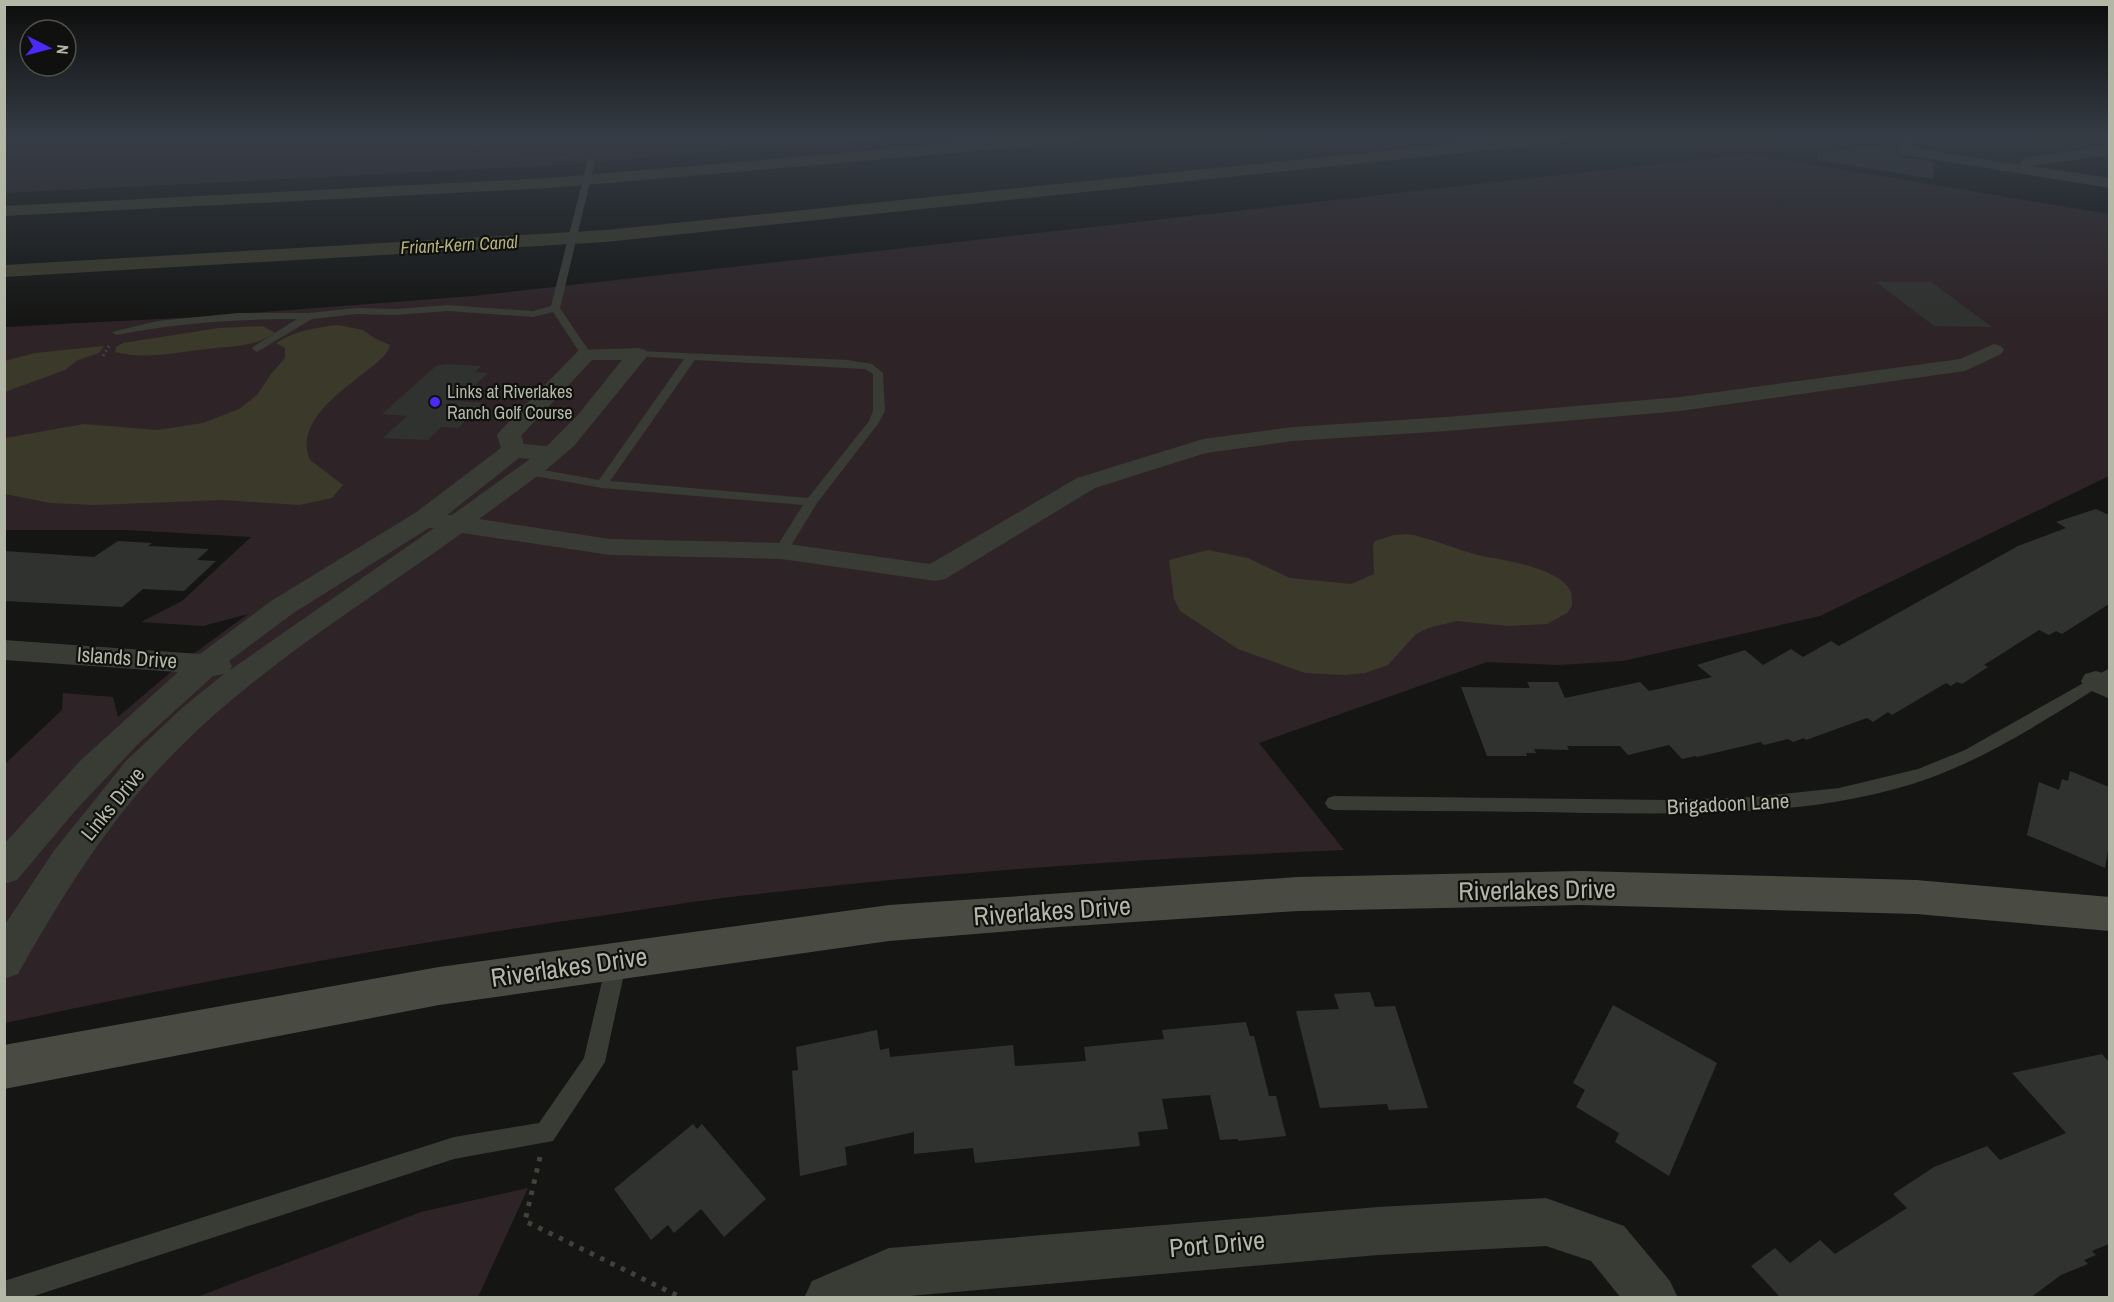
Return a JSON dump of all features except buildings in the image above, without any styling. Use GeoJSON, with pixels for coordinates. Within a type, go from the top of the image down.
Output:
{"type":"FeatureCollection","features":[{"type":"Feature","properties":{"kind":"main road","name":"Riverlakes Drive"},"geometry":{"type":"LineString","coordinates":[[4,1067],[439,986],[889,923],[1298,894],[1580,888],[1729,890],[1916,897],[2109,914]]}},
{"type":"Feature","properties":{"kind":"street"},"geometry":{"type":"LineString","coordinates":[[424,519],[610,547],[782,551],[935,573],[1086,483],[1203,446],[1293,434],[1447,424],[1680,404],[1965,366],[1994,350]]}},
{"type":"Feature","properties":{"kind":"street"},"geometry":{"type":"LineString","coordinates":[[586,354],[638,354],[565,442],[550,454],[521,461],[509,435],[586,354]]}},
{"type":"Feature","properties":{"kind":"street","name":"Links Drive"},"geometry":{"type":"LineString","coordinates":[[4,870],[87,773],[205,665],[264,620],[521,461]]}},
{"type":"Feature","properties":{"kind":"street","name":"Links Drive"},"geometry":{"type":"LineString","coordinates":[[4,962],[46,891],[97,820],[142,767],[192,717],[249,670],[458,525],[521,461]]}},
{"type":"Feature","properties":{"kind":"street","name":"Islands Drive"},"geometry":{"type":"LineString","coordinates":[[4,650],[249,670]]}},
{"type":"Feature","properties":{"kind":"street","name":"Port Drive"},"geometry":{"type":"LineString","coordinates":[[830,1298],[889,1272],[1378,1231],[1546,1222],[1607,1242],[1653,1298]]}},
{"type":"Feature","properties":{"kind":"lane"},"geometry":{"type":"LineString","coordinates":[[582,199],[555,309],[586,354]]}},
{"type":"Feature","properties":{"kind":"lane"},"geometry":{"type":"LineString","coordinates":[[117,332],[157,324],[238,316],[309,316],[357,311],[396,312],[448,308],[534,314],[555,309]]}},
{"type":"Feature","properties":{"kind":"lane"},"geometry":{"type":"LineString","coordinates":[[257,349],[309,316]]}},
{"type":"Feature","properties":{"kind":"lane"},"geometry":{"type":"LineString","coordinates":[[638,354],[848,363],[868,366],[878,373],[879,411],[874,422],[811,502],[782,551]]}},
{"type":"Feature","properties":{"kind":"lane"},"geometry":{"type":"LineString","coordinates":[[602,484],[692,356]]}},
{"type":"Feature","properties":{"kind":"lane"},"geometry":{"type":"LineString","coordinates":[[521,461],[602,484],[811,502]]}},
{"type":"Feature","properties":{"kind":"lane","name":"Brigadoon Lane"},"geometry":{"type":"LineString","coordinates":[[1334,803],[1707,808],[1786,802],[1858,791],[1922,774],[1969,755],[2105,681]]}},
{"type":"Feature","properties":{"kind":"lane"},"geometry":{"type":"LineString","coordinates":[[4,1293],[454,1148],[545,1133],[594,1062],[617,960]]}},
{"type":"Feature","properties":{"kind":"path"},"geometry":{"type":"LineString","coordinates":[[545,1133],[525,1221],[682,1298]]}},
{"type":"Feature","properties":{"kind":"shaded area"},"geometry":{"type":"Polygon","coordinates":[[[1346,199],[2017,199],[2109,214],[2109,476],[1820,616],[1623,661],[1559,665],[1487,662],[1259,743],[1344,850],[1046,867],[897,879],[711,899],[376,951],[227,978],[5,1023],[5,764],[62,710],[63,693],[113,697],[118,717],[185,660],[248,614],[203,626],[141,622],[182,601],[251,537],[126,530],[5,530],[5,327],[197,317],[473,296],[1346,199]]]}},
{"type":"Feature","properties":{"kind":"shaded area"},"geometry":{"type":"Polygon","coordinates":[[[338,325],[363,330],[390,345],[381,358],[324,408],[309,433],[307,446],[310,460],[343,485],[332,498],[299,505],[223,500],[95,505],[50,503],[5,494],[5,438],[84,424],[157,430],[203,423],[239,409],[257,395],[285,358],[285,348],[276,343],[314,328],[338,325]]]}},
{"type":"Feature","properties":{"kind":"shaded area"},"geometry":{"type":"Polygon","coordinates":[[[263,326],[275,333],[259,341],[243,345],[150,355],[115,352],[116,347],[123,343],[219,328],[263,326]]]}},
{"type":"Feature","properties":{"kind":"shaded area"},"geometry":{"type":"Polygon","coordinates":[[[104,346],[99,353],[78,360],[65,370],[5,392],[5,361],[35,353],[104,346]]]}},
{"type":"Feature","properties":{"kind":"shaded area"},"geometry":{"type":"Polygon","coordinates":[[[1407,534],[1478,555],[1515,562],[1555,576],[1565,583],[1571,592],[1572,606],[1567,613],[1547,624],[1508,626],[1457,621],[1428,628],[1416,634],[1388,665],[1365,673],[1344,675],[1305,673],[1238,649],[1180,611],[1174,599],[1169,560],[1208,550],[1248,558],[1290,578],[1351,584],[1374,574],[1373,545],[1375,541],[1394,535],[1407,534]]]}},
{"type":"Feature","properties":{"kind":"shaded area"},"geometry":{"type":"Polygon","coordinates":[[[528,1188],[478,1297],[197,1297],[421,1212],[528,1188]]]}},
{"type":"Feature","properties":{"kind":"waterway"},"geometry":{"type":"LineString","coordinates":[[4,211],[243,199]]}},
{"type":"Feature","properties":{"kind":"waterway","name":"Friant-Kern Canal"},"geometry":{"type":"LineString","coordinates":[[4,271],[606,236],[967,199]]}},
{"type":"Feature","properties":{"kind":"place","name":"Links at Riverlakes Ranch Golf Course"},"geometry":{"type":"Point","coordinates":[435,402]}}]}
